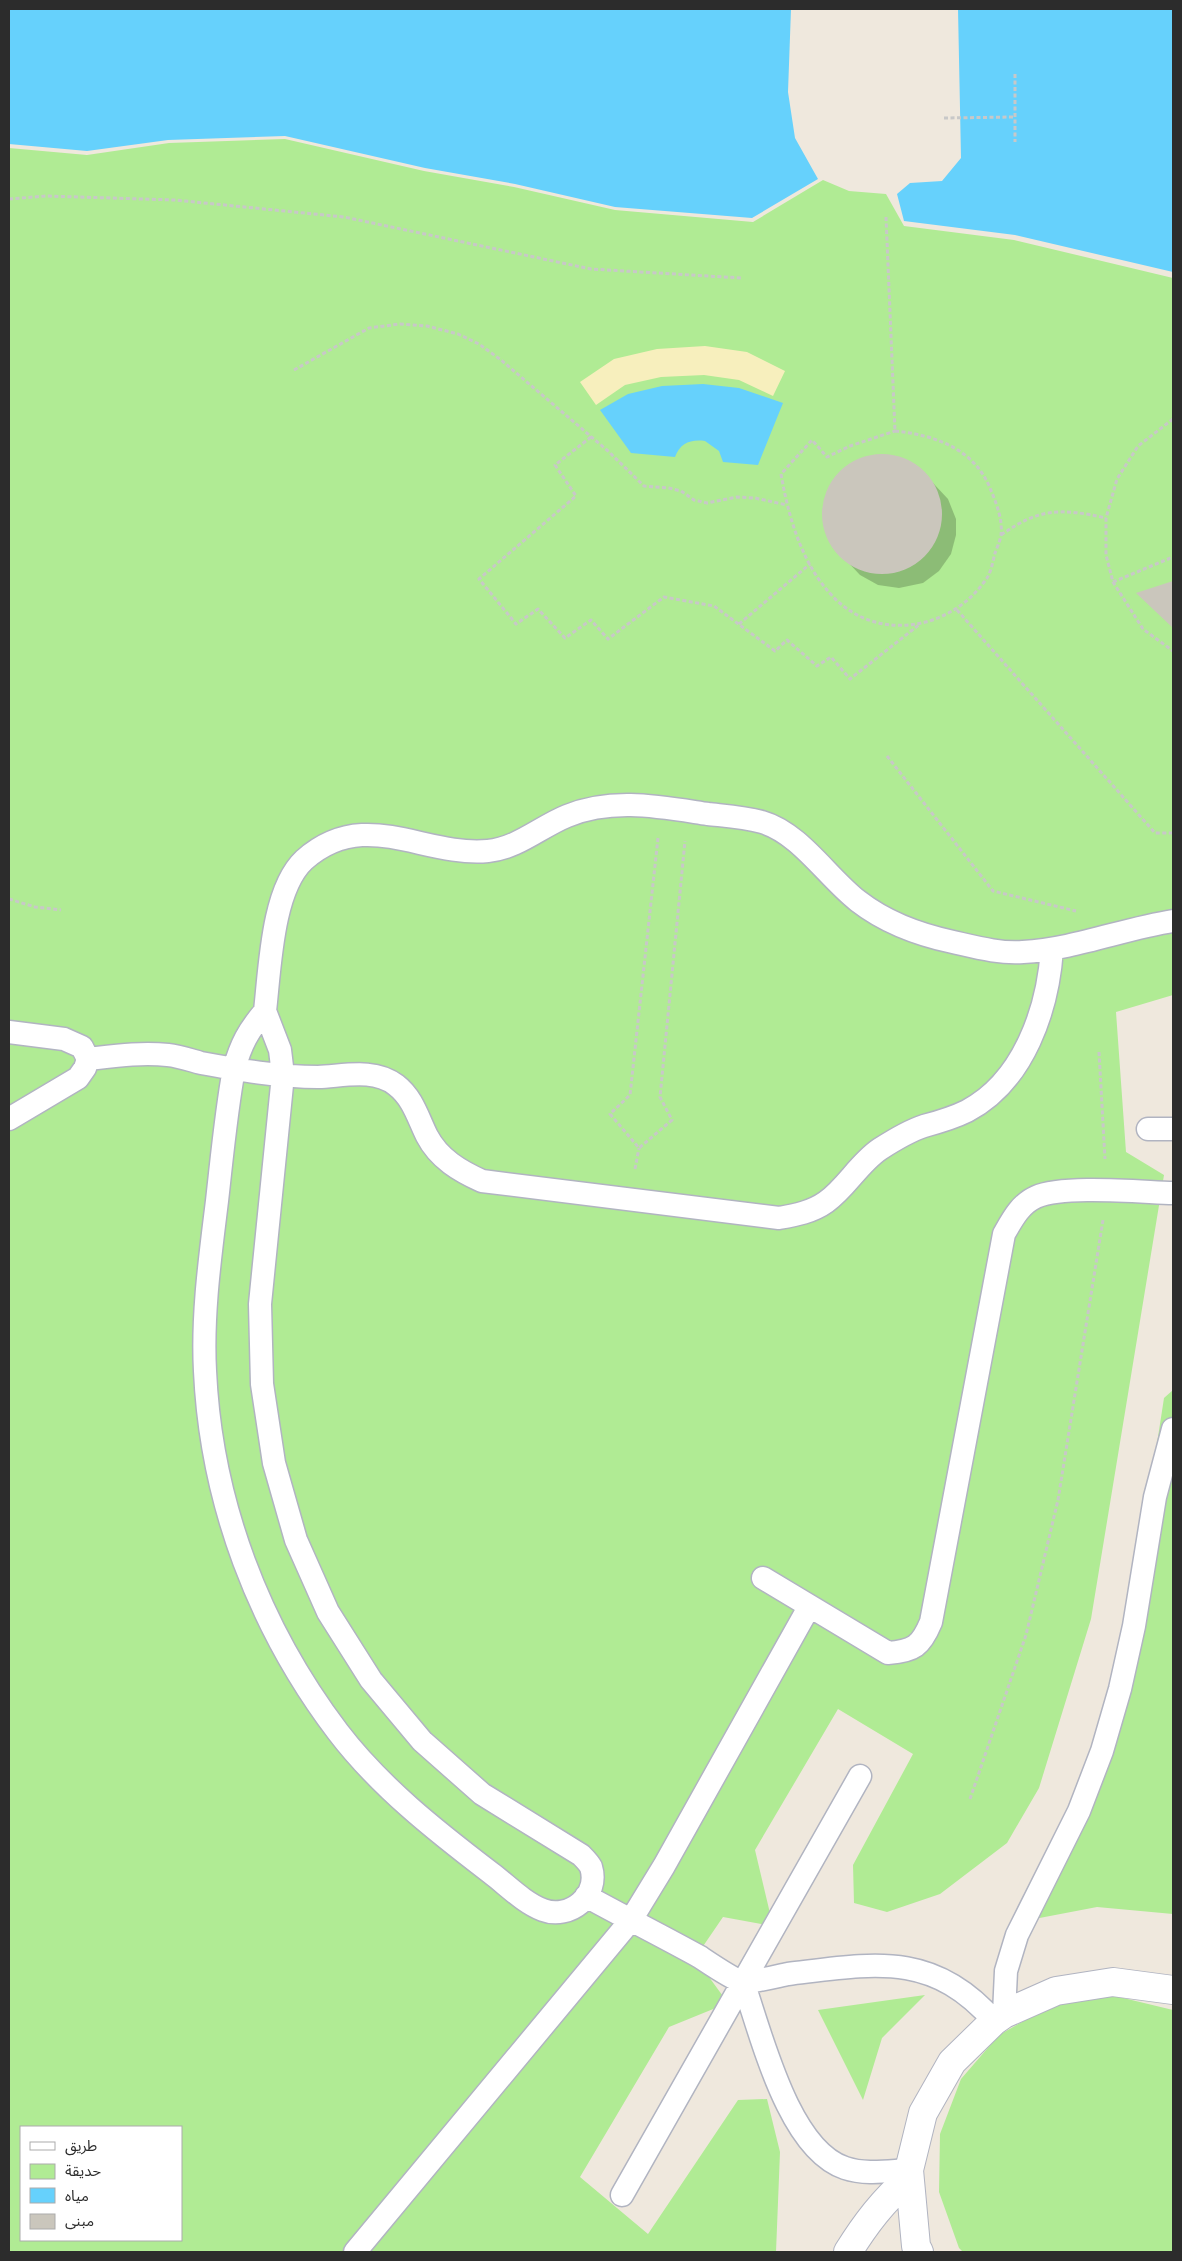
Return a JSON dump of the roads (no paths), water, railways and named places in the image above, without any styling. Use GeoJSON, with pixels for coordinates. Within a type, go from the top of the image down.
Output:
{"type":"FeatureCollection","features":[{"type":"Feature","properties":{"kind":"main road"},"geometry":{"type":"LineString","coordinates":[[919,2252],[916,2246],[909,2174],[923,2113],[952,2062],[999,2018],[1056,1991],[1113,1982],[1173,1990]]}},
{"type":"Feature","properties":{"kind":"main road"},"geometry":{"type":"LineString","coordinates":[[848,2252],[868,2220],[909,2174]]}},
{"type":"Feature","properties":{"kind":"lane"},"geometry":{"type":"LineString","coordinates":[[265,1011],[250,1029],[240,1046],[234,1069],[206,1292],[204,1371],[213,1449],[231,1525],[258,1599],[294,1668],[334,1725],[392,1791],[450,1842],[528,1902],[544,1911],[563,1913],[580,1905],[591,1888],[590,1866],[581,1855],[482,1794],[422,1741],[371,1680],[328,1612],[296,1540],[274,1463],[262,1384],[260,1304],[283,1075],[280,1050],[265,1011],[278,911],[287,884],[303,862],[326,845],[352,836],[380,834],[456,850],[489,851],[521,842],[548,825],[589,809],[632,805],[763,822],[792,838],[858,901],[887,919],[919,933],[952,942],[1020,953],[1052,949],[1140,926],[1173,921]]}},
{"type":"Feature","properties":{"kind":"lane"},"geometry":{"type":"LineString","coordinates":[[88,1059],[138,1054],[169,1055],[234,1069],[283,1075],[318,1077],[358,1074],[376,1076],[395,1084],[410,1098],[428,1138],[442,1157],[461,1172],[482,1181],[780,1218],[804,1213],[826,1202],[878,1150],[900,1137],[923,1127],[947,1121],[969,1110],[989,1096],[1006,1079],[1035,1028],[1050,976],[1052,949]]}},
{"type":"Feature","properties":{"kind":"lane"},"geometry":{"type":"LineString","coordinates":[[9,1032],[64,1039],[82,1047],[88,1059],[85,1068],[78,1078],[9,1119]]}},
{"type":"Feature","properties":{"kind":"lane"},"geometry":{"type":"LineString","coordinates":[[1148,1129],[1173,1129]]}},
{"type":"Feature","properties":{"kind":"lane"},"geometry":{"type":"LineString","coordinates":[[763,1578],[888,1653],[907,1652],[923,1640],[931,1622],[1004,1234],[1016,1213],[1035,1198],[1059,1191],[1173,1193]]}},
{"type":"Feature","properties":{"kind":"lane"},"geometry":{"type":"LineString","coordinates":[[586,1896],[743,1982],[849,1968],[884,1966],[910,1968],[934,1975],[957,1987],[999,2018],[1006,1971],[1017,1935],[1079,1811],[1102,1751],[1134,1626],[1155,1497],[1173,1430]]}},
{"type":"Feature","properties":{"kind":"lane"},"geometry":{"type":"LineString","coordinates":[[355,2252],[631,1920],[664,1866],[809,1607]]}},
{"type":"Feature","properties":{"kind":"lane"},"geometry":{"type":"LineString","coordinates":[[622,2195],[860,1776]]}},
{"type":"Feature","properties":{"kind":"lane"},"geometry":{"type":"LineString","coordinates":[[743,1982],[778,2084],[807,2140],[823,2156],[844,2168],[867,2173],[909,2174]]}},
{"type":"Feature","properties":{"kind":"water"},"geometry":{"type":"Polygon","coordinates":[[[9,9],[791,9],[788,92],[795,138],[818,179],[752,218],[615,207],[515,184],[425,168],[285,136],[168,140],[87,151],[9,144],[9,9]]]}},
{"type":"Feature","properties":{"kind":"water"},"geometry":{"type":"Polygon","coordinates":[[[958,9],[1173,9],[1173,272],[1015,235],[904,221],[897,194],[910,183],[942,181],[961,158],[958,9]]]}},
{"type":"Feature","properties":{"kind":"water"},"geometry":{"type":"Polygon","coordinates":[[[703,384],[739,388],[783,403],[758,465],[723,462],[719,451],[705,441],[691,441],[683,445],[675,457],[631,453],[600,410],[628,394],[662,386],[703,384]]]}}]}
